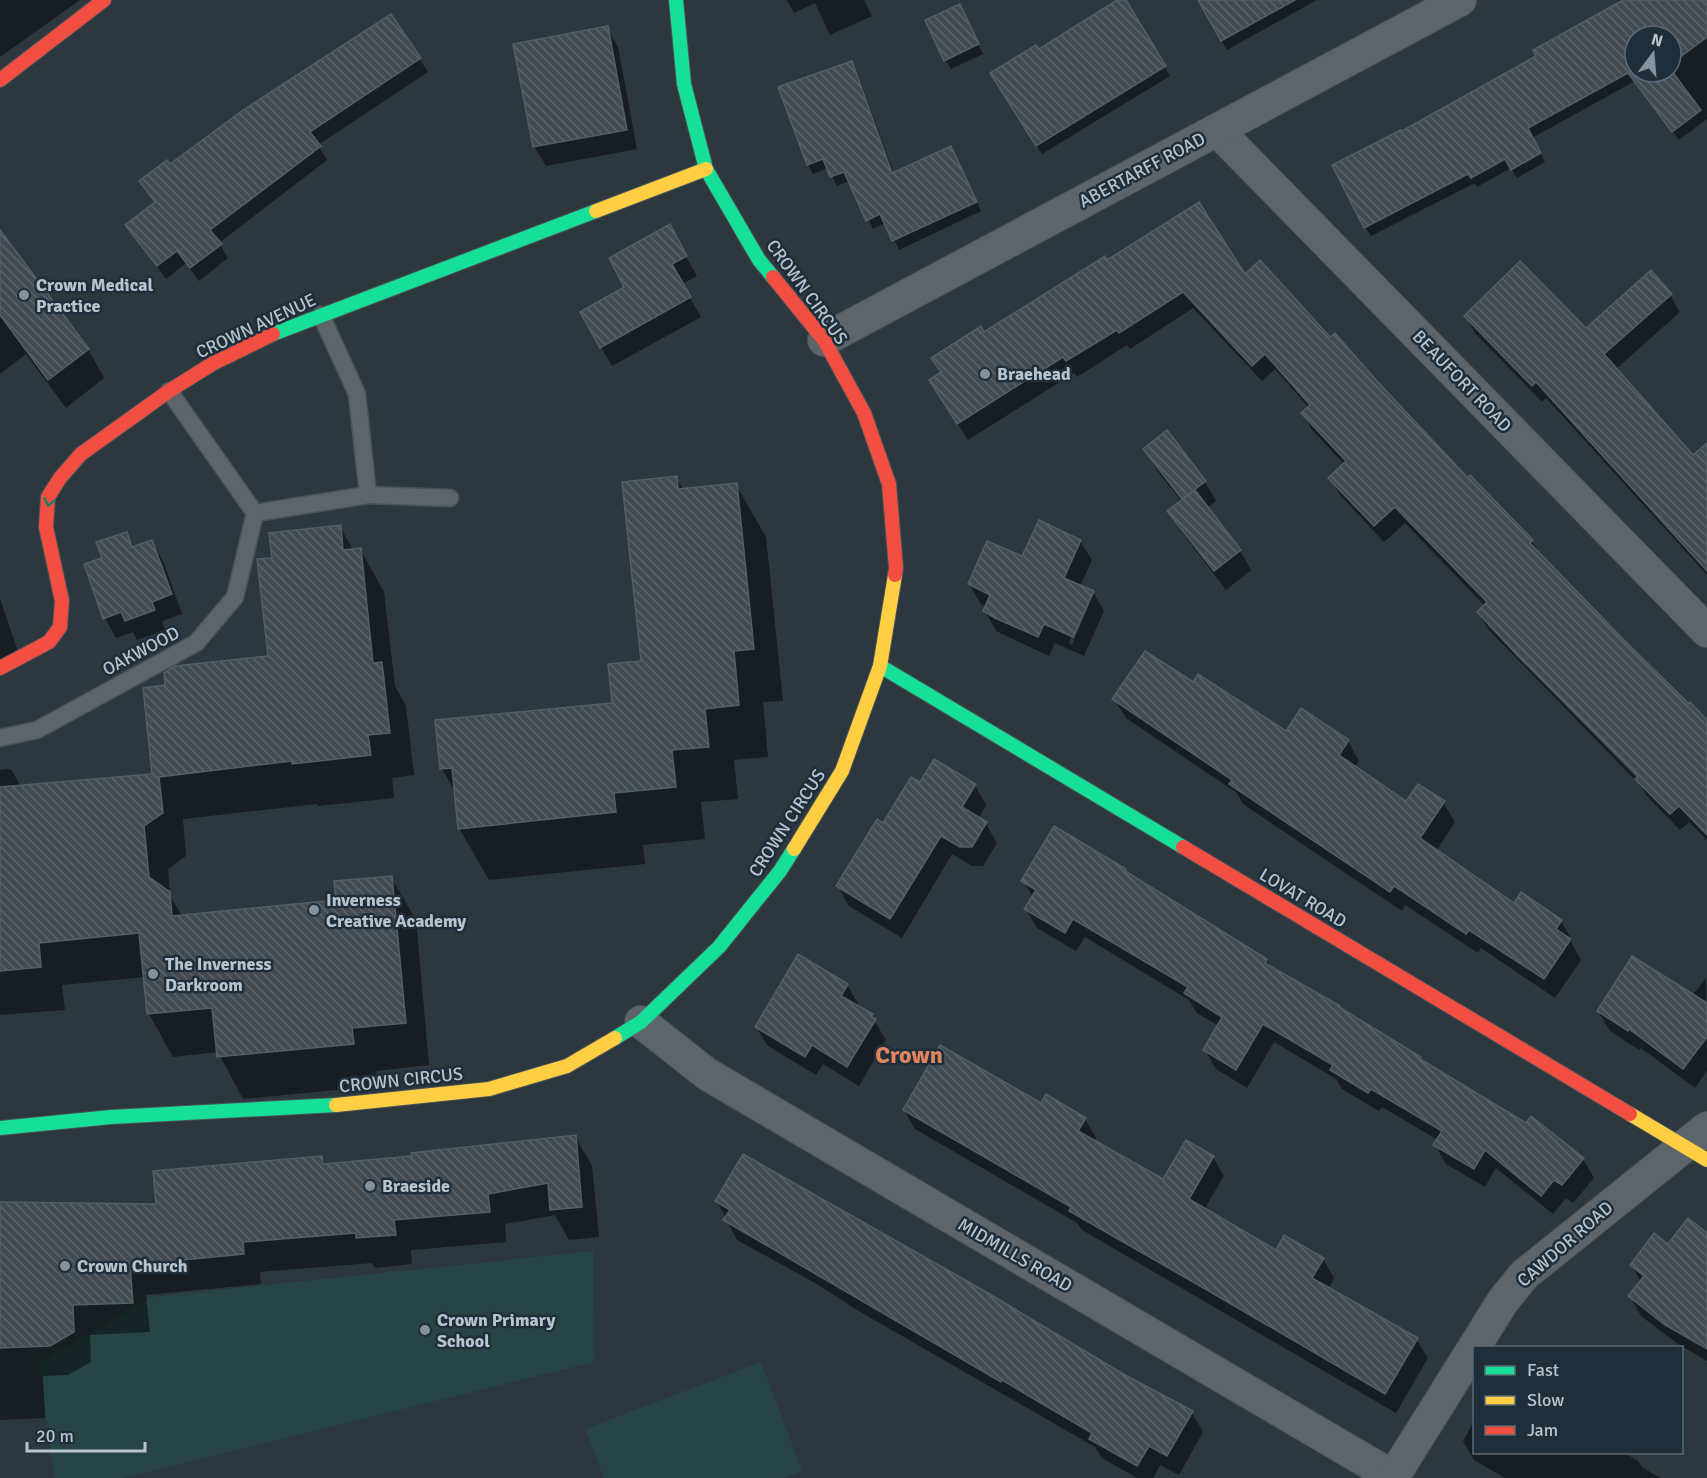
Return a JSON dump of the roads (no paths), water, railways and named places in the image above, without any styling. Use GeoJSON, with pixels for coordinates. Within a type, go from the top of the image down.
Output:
{"type":"FeatureCollection","features":[{"type":"Feature","properties":{"kind":"street"},"geometry":{"type":"LineString","coordinates":[[0,80],[104,0]]}},
{"type":"Feature","properties":{"kind":"street","name":"CROWN CIRCUS"},"geometry":{"type":"LineString","coordinates":[[0,1128],[111,1117],[319,1107],[489,1089],[567,1066],[641,1022],[719,947],[780,871],[842,771],[880,666],[897,568],[889,484],[864,413],[824,340],[759,260],[706,170],[684,84],[676,0]]}},
{"type":"Feature","properties":{"kind":"street","name":"ABERTARFF ROAD"},"geometry":{"type":"LineString","coordinates":[[824,340],[1460,0]]}},
{"type":"Feature","properties":{"kind":"street","name":"BEAUFORT ROAD"},"geometry":{"type":"LineString","coordinates":[[1217,130],[1707,632]]}},
{"type":"Feature","properties":{"kind":"street","name":"CROWN AVENUE"},"geometry":{"type":"LineString","coordinates":[[0,668],[49,642],[60,627],[62,601],[46,527],[48,497],[60,478],[81,454],[169,391],[212,364],[287,327],[706,170]]}},
{"type":"Feature","properties":{"kind":"street","name":"LOVAT ROAD"},"geometry":{"type":"LineString","coordinates":[[880,666],[1699,1144]]}},
{"type":"Feature","properties":{"kind":"street","name":"MIDMILLS ROAD"},"geometry":{"type":"LineString","coordinates":[[641,1022],[707,1074],[1394,1478]]}},
{"type":"Feature","properties":{"kind":"street","name":"CAWDOR ROAD"},"geometry":{"type":"LineString","coordinates":[[1475,1346],[1503,1301],[1524,1275],[1699,1144]]}},
{"type":"Feature","properties":{"kind":"street","name":"CAWDOR ROAD"},"geometry":{"type":"LineString","coordinates":[[1394,1478],[1473,1350]]}},
{"type":"Feature","properties":{"kind":"lane"},"geometry":{"type":"LineString","coordinates":[[321,315],[357,394],[368,495]]}},
{"type":"Feature","properties":{"kind":"lane"},"geometry":{"type":"LineString","coordinates":[[169,391],[255,513],[368,495],[450,498]]}},
{"type":"Feature","properties":{"kind":"lane","name":"OAKWOOD"},"geometry":{"type":"LineString","coordinates":[[0,738],[38,730],[196,643],[236,597],[255,513]]}},
{"type":"Feature","properties":{"kind":"place","name":"Crown Medical Practice"},"geometry":{"type":"Point","coordinates":[24,295]}},
{"type":"Feature","properties":{"kind":"place","name":"Braehead"},"geometry":{"type":"Point","coordinates":[985,374]}},
{"type":"Feature","properties":{"kind":"place","name":"Inverness Creative Academy"},"geometry":{"type":"Point","coordinates":[314,910]}},
{"type":"Feature","properties":{"kind":"place","name":"The Inverness Darkroom"},"geometry":{"type":"Point","coordinates":[153,974]}},
{"type":"Feature","properties":{"kind":"place","name":"Braeside"},"geometry":{"type":"Point","coordinates":[370,1186]}},
{"type":"Feature","properties":{"kind":"place","name":"Crown Church"},"geometry":{"type":"Point","coordinates":[65,1266]}},
{"type":"Feature","properties":{"kind":"place","name":"Crown Primary School"},"geometry":{"type":"Point","coordinates":[425,1330]}},
{"type":"Feature","properties":{"kind":"district","name":"Crown"},"geometry":{"type":"Point","coordinates":[909,1055]}}]}
